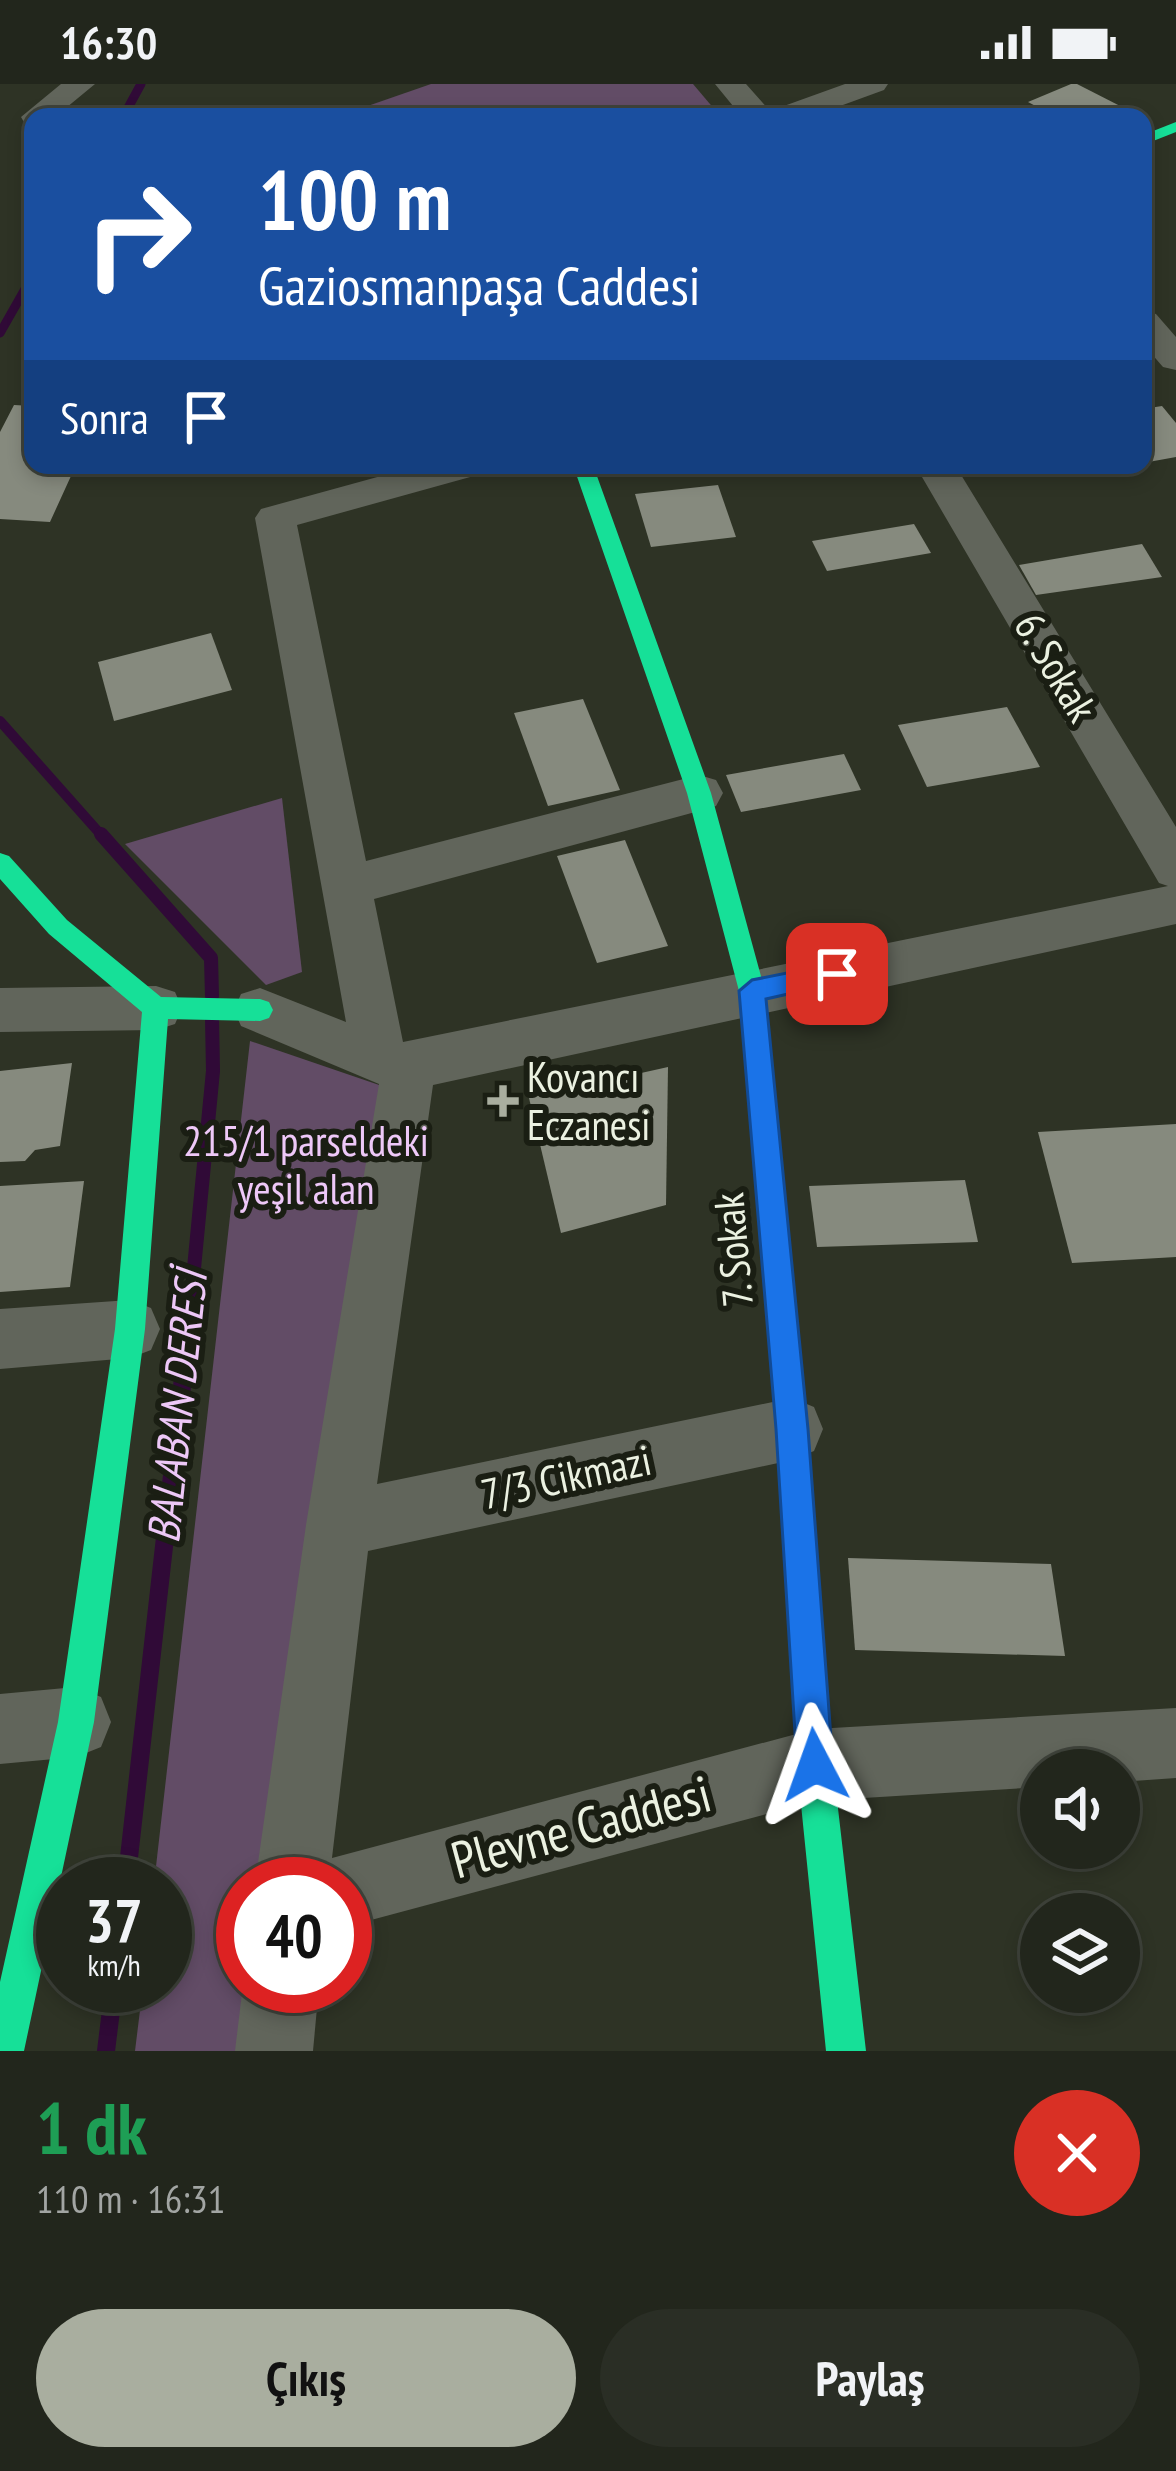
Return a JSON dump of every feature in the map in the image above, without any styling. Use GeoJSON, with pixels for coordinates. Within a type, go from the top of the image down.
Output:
{"type":"FeatureCollection","features":[{"type":"Feature","properties":{"kind":"street"},"geometry":{"type":"LineString","coordinates":[[47,108],[80,84]]}},
{"type":"Feature","properties":{"kind":"street"},"geometry":{"type":"LineString","coordinates":[[730,84],[750,108]]}},
{"type":"Feature","properties":{"kind":"street"},"geometry":{"type":"LineString","coordinates":[[807,108],[874,84]]}},
{"type":"Feature","properties":{"kind":"street"},"geometry":{"type":"LineString","coordinates":[[1152,332],[1176,359]]}},
{"type":"Feature","properties":{"kind":"street"},"geometry":{"type":"LineString","coordinates":[[296,1857],[395,1064],[347,886],[275,518],[434,474]]}},
{"type":"Feature","properties":{"kind":"street","name":"7. Sokak"},"geometry":{"type":"LineString","coordinates":[[586,474],[699,793],[752,991],[792,1429],[815,1765],[846,2051]]}},
{"type":"Feature","properties":{"kind":"street","name":"6. Sokak"},"geometry":{"type":"LineString","coordinates":[[940,474],[1176,869]]}},
{"type":"Feature","properties":{"kind":"street"},"geometry":{"type":"LineString","coordinates":[[347,886],[699,793]]}},
{"type":"Feature","properties":{"kind":"street"},"geometry":{"type":"LineString","coordinates":[[0,863],[58,926],[156,1007]]}},
{"type":"Feature","properties":{"kind":"street"},"geometry":{"type":"LineString","coordinates":[[0,1010],[260,1010],[395,1064],[1176,904]]}},
{"type":"Feature","properties":{"kind":"street"},"geometry":{"type":"LineString","coordinates":[[4,2051],[76,1722],[130,1329],[156,1007]]}},
{"type":"Feature","properties":{"kind":"street"},"geometry":{"type":"LineString","coordinates":[[0,1339],[130,1329]]}},
{"type":"Feature","properties":{"kind":"street","name":"7/3 Cikmazi"},"geometry":{"type":"LineString","coordinates":[[339,1525],[792,1429]]}},
{"type":"Feature","properties":{"kind":"street"},"geometry":{"type":"LineString","coordinates":[[0,1730],[76,1722]]}},
{"type":"Feature","properties":{"kind":"street","name":"Plevne Caddesi"},"geometry":{"type":"LineString","coordinates":[[372,1883],[815,1765],[1176,1743]]}},
{"type":"Feature","properties":{"kind":"street"},"geometry":{"type":"LineString","coordinates":[[274,2051],[278,2013]]}},
{"type":"Feature","properties":{"kind":"green space"},"geometry":{"type":"Polygon","coordinates":[[[431,84],[693,84],[713,108],[362,108],[431,84]]]}},
{"type":"Feature","properties":{"kind":"green space"},"geometry":{"type":"Polygon","coordinates":[[[282,798],[302,972],[266,985],[125,844],[282,798]]]}},
{"type":"Feature","properties":{"kind":"green space","name":"215/1 parseldeki yeşil alan"},"geometry":{"type":"Polygon","coordinates":[[[250,1041],[385,1087],[285,1857],[216,1857],[216,2013],[250,2013],[261,2051],[135,2051],[140,2013],[192,2013],[192,1857],[157,1857],[250,1041]]]}},
{"type":"Feature","properties":{"kind":"building"},"geometry":{"type":"Polygon","coordinates":[[[1077,84],[1124,108],[1039,108],[1028,102],[1077,84]]]}},
{"type":"Feature","properties":{"kind":"building"},"geometry":{"type":"Polygon","coordinates":[[[14,405],[24,406],[24,474],[72,474],[50,522],[0,519],[0,432],[14,405]]]}},
{"type":"Feature","properties":{"kind":"building"},"geometry":{"type":"Polygon","coordinates":[[[1162,406],[1176,423],[1176,457],[1152,461],[1152,408],[1162,406]]]}},
{"type":"Feature","properties":{"kind":"building"},"geometry":{"type":"Polygon","coordinates":[[[718,485],[736,537],[651,547],[635,494],[718,485]]]}},
{"type":"Feature","properties":{"kind":"building"},"geometry":{"type":"Polygon","coordinates":[[[914,524],[931,553],[827,571],[812,541],[914,524]]]}},
{"type":"Feature","properties":{"kind":"building"},"geometry":{"type":"Polygon","coordinates":[[[1142,544],[1162,577],[1036,595],[1019,565],[1142,544]]]}},
{"type":"Feature","properties":{"kind":"building"},"geometry":{"type":"Polygon","coordinates":[[[211,633],[232,690],[114,721],[98,662],[211,633]]]}},
{"type":"Feature","properties":{"kind":"building"},"geometry":{"type":"Polygon","coordinates":[[[583,699],[620,790],[548,806],[514,713],[583,699]]]}},
{"type":"Feature","properties":{"kind":"building"},"geometry":{"type":"Polygon","coordinates":[[[1007,707],[1040,767],[927,787],[898,725],[1007,707]]]}},
{"type":"Feature","properties":{"kind":"building"},"geometry":{"type":"Polygon","coordinates":[[[844,754],[861,790],[741,812],[726,775],[844,754]]]}},
{"type":"Feature","properties":{"kind":"building"},"geometry":{"type":"Polygon","coordinates":[[[625,840],[668,946],[597,963],[557,856],[625,840]]]}},
{"type":"Feature","properties":{"kind":"building"},"geometry":{"type":"Polygon","coordinates":[[[72,1063],[60,1146],[35,1150],[25,1161],[0,1162],[0,1071],[72,1063]]]}},
{"type":"Feature","properties":{"kind":"building"},"geometry":{"type":"Polygon","coordinates":[[[668,1067],[666,1205],[561,1233],[529,1098],[668,1067]]]}},
{"type":"Feature","properties":{"kind":"building"},"geometry":{"type":"Polygon","coordinates":[[[1176,1124],[1176,1257],[1072,1263],[1038,1132],[1176,1124]]]}},
{"type":"Feature","properties":{"kind":"building"},"geometry":{"type":"Polygon","coordinates":[[[965,1180],[978,1242],[817,1247],[809,1186],[965,1180]]]}},
{"type":"Feature","properties":{"kind":"building"},"geometry":{"type":"Polygon","coordinates":[[[84,1181],[70,1287],[0,1292],[0,1186],[84,1181]]]}},
{"type":"Feature","properties":{"kind":"building"},"geometry":{"type":"Polygon","coordinates":[[[848,1558],[1051,1564],[1065,1656],[855,1650],[848,1558]]]}},
{"type":"Feature","properties":{"kind":"waterway","name":"BALABAN DERESİ"},"geometry":{"type":"LineString","coordinates":[[128,108],[141,84]]}},
{"type":"Feature","properties":{"kind":"waterway","name":"BALABAN DERESİ"},"geometry":{"type":"LineString","coordinates":[[0,333],[24,291]]}},
{"type":"Feature","properties":{"kind":"waterway","name":"BALABAN DERESİ"},"geometry":{"type":"LineString","coordinates":[[0,721],[103,837]]}},
{"type":"Feature","properties":{"kind":"waterway","name":"BALABAN DERESİ"},"geometry":{"type":"LineString","coordinates":[[101,834],[211,958],[212,996]]}},
{"type":"Feature","properties":{"kind":"waterway","name":"BALABAN DERESİ"},"geometry":{"type":"LineString","coordinates":[[184,1372],[213,1071],[212,1018]]}},
{"type":"Feature","properties":{"kind":"waterway","name":"BALABAN DERESİ"},"geometry":{"type":"LineString","coordinates":[[129,1857],[184,1369]]}},
{"type":"Feature","properties":{"kind":"waterway","name":"BALABAN DERESİ"},"geometry":{"type":"LineString","coordinates":[[106,2051],[111,2013]]}},
{"type":"Feature","properties":{"kind":"traffic: fast"},"geometry":{"type":"LineString","coordinates":[[1152,136],[1176,127]]}},
{"type":"Feature","properties":{"kind":"traffic: fast"},"geometry":{"type":"LineString","coordinates":[[586,474],[699,793],[752,991],[792,1429],[815,1765],[846,2051]]}},
{"type":"Feature","properties":{"kind":"traffic: fast"},"geometry":{"type":"LineString","coordinates":[[0,863],[58,927],[156,1008],[130,1329],[76,1722],[4,2051]]}},
{"type":"Feature","properties":{"kind":"traffic: fast"},"geometry":{"type":"LineString","coordinates":[[156,1008],[260,1010]]}},
{"type":"Feature","properties":{"kind":"place","name":"Kovancı Eczanesi"},"geometry":{"type":"Point","coordinates":[503,1101]}},
{"type":"Feature","properties":{"kind":"route"},"geometry":{"type":"LineString","coordinates":[[815,1765],[792,1429],[752,991],[837,974]]}}]}
